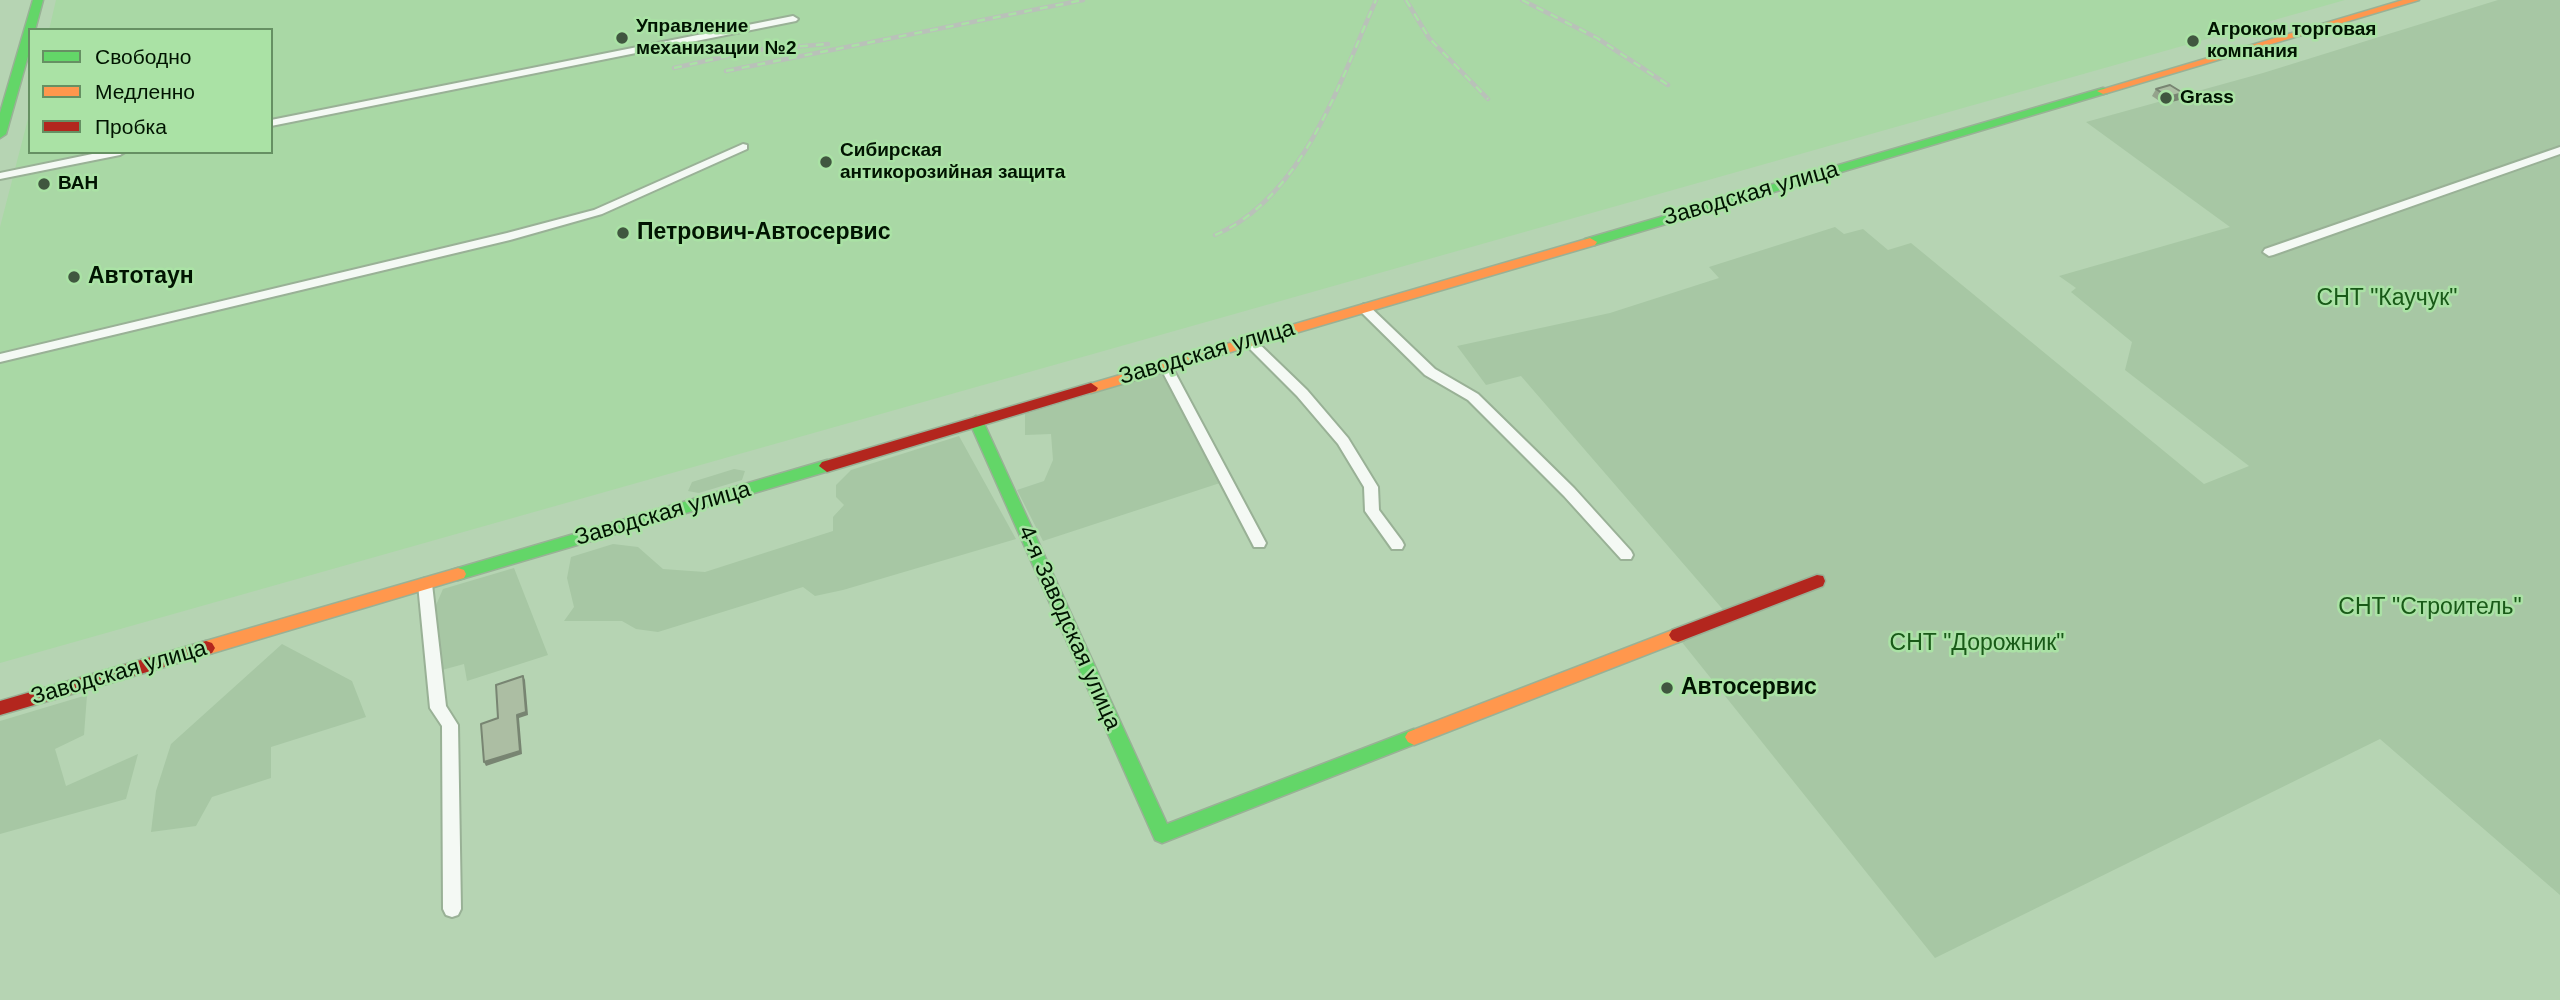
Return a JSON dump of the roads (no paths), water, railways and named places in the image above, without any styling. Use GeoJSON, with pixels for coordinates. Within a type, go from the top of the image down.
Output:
{"type":"FeatureCollection","features":[{"type":"Feature","properties":{"kind":"main road"},"geometry":{"type":"LineString","coordinates":[[30,28],[38,0]]}},
{"type":"Feature","properties":{"kind":"main road","name":"Заводская улица"},"geometry":{"type":"LineString","coordinates":[[0,708],[2414,0]]}},
{"type":"Feature","properties":{"kind":"main road"},"geometry":{"type":"LineString","coordinates":[[0,134],[28,35]]}},
{"type":"Feature","properties":{"kind":"main road","name":"4-я Заводская улица"},"geometry":{"type":"LineString","coordinates":[[976,421],[1162,834],[1817,581]]}},
{"type":"Feature","properties":{"kind":"street"},"geometry":{"type":"LineString","coordinates":[[273,123],[793,19]]}},
{"type":"Feature","properties":{"kind":"street"},"geometry":{"type":"LineString","coordinates":[[0,358],[598,212],[743,147]]}},
{"type":"Feature","properties":{"kind":"street"},"geometry":{"type":"LineString","coordinates":[[2269,252],[2560,150]]}},
{"type":"Feature","properties":{"kind":"street"},"geometry":{"type":"LineString","coordinates":[[0,176],[110,154]]}},
{"type":"Feature","properties":{"kind":"street"},"geometry":{"type":"LineString","coordinates":[[1364,308],[1430,372],[1473,397],[1569,492],[1626,555]]}},
{"type":"Feature","properties":{"kind":"street"},"geometry":{"type":"LineString","coordinates":[[1248,340],[1302,393],[1343,441],[1371,487],[1372,511],[1397,545]]}},
{"type":"Feature","properties":{"kind":"street"},"geometry":{"type":"LineString","coordinates":[[1165,365],[1259,544]]}},
{"type":"Feature","properties":{"kind":"street"},"geometry":{"type":"LineString","coordinates":[[425,584],[438,708],[450,725],[452,909]]}},
{"type":"Feature","properties":{"kind":"railway"},"geometry":{"type":"LineString","coordinates":[[726,71],[1083,0]]}},
{"type":"Feature","properties":{"kind":"railway"},"geometry":{"type":"LineString","coordinates":[[1215,235],[1246,218],[1272,194],[1295,166],[1332,100],[1376,0]]}},
{"type":"Feature","properties":{"kind":"railway"},"geometry":{"type":"LineString","coordinates":[[1406,0],[1429,38],[1488,99]]}},
{"type":"Feature","properties":{"kind":"railway"},"geometry":{"type":"LineString","coordinates":[[1522,0],[1597,38],[1668,85]]}},
{"type":"Feature","properties":{"kind":"railway"},"geometry":{"type":"LineString","coordinates":[[674,68],[755,50],[828,44]]}},
{"type":"Feature","properties":{"kind":"place","name":"Управление механизации №2"},"geometry":{"type":"Point","coordinates":[622,38]}},
{"type":"Feature","properties":{"kind":"place","name":"Агроком торговая компания"},"geometry":{"type":"Point","coordinates":[2193,41]}},
{"type":"Feature","properties":{"kind":"place","name":"Grass"},"geometry":{"type":"Point","coordinates":[2166,98]}},
{"type":"Feature","properties":{"kind":"place","name":"Сибирская антикорозийная защита"},"geometry":{"type":"Point","coordinates":[826,162]}},
{"type":"Feature","properties":{"kind":"place","name":"ВАН"},"geometry":{"type":"Point","coordinates":[44,184]}},
{"type":"Feature","properties":{"kind":"place","name":"Петрович-Автосервис"},"geometry":{"type":"Point","coordinates":[623,233]}},
{"type":"Feature","properties":{"kind":"place","name":"Автотаун"},"geometry":{"type":"Point","coordinates":[74,277]}},
{"type":"Feature","properties":{"kind":"place","name":"Автосервис"},"geometry":{"type":"Point","coordinates":[1667,688]}},
{"type":"Feature","properties":{"kind":"park label","name":"СНТ \"Каучук\""},"geometry":{"type":"Point","coordinates":[2387,299]}},
{"type":"Feature","properties":{"kind":"park label","name":"СНТ \"Строитель\""},"geometry":{"type":"Point","coordinates":[2430,608]}},
{"type":"Feature","properties":{"kind":"park label","name":"СНТ \"Дорожник\""},"geometry":{"type":"Point","coordinates":[1977,644]}}]}
